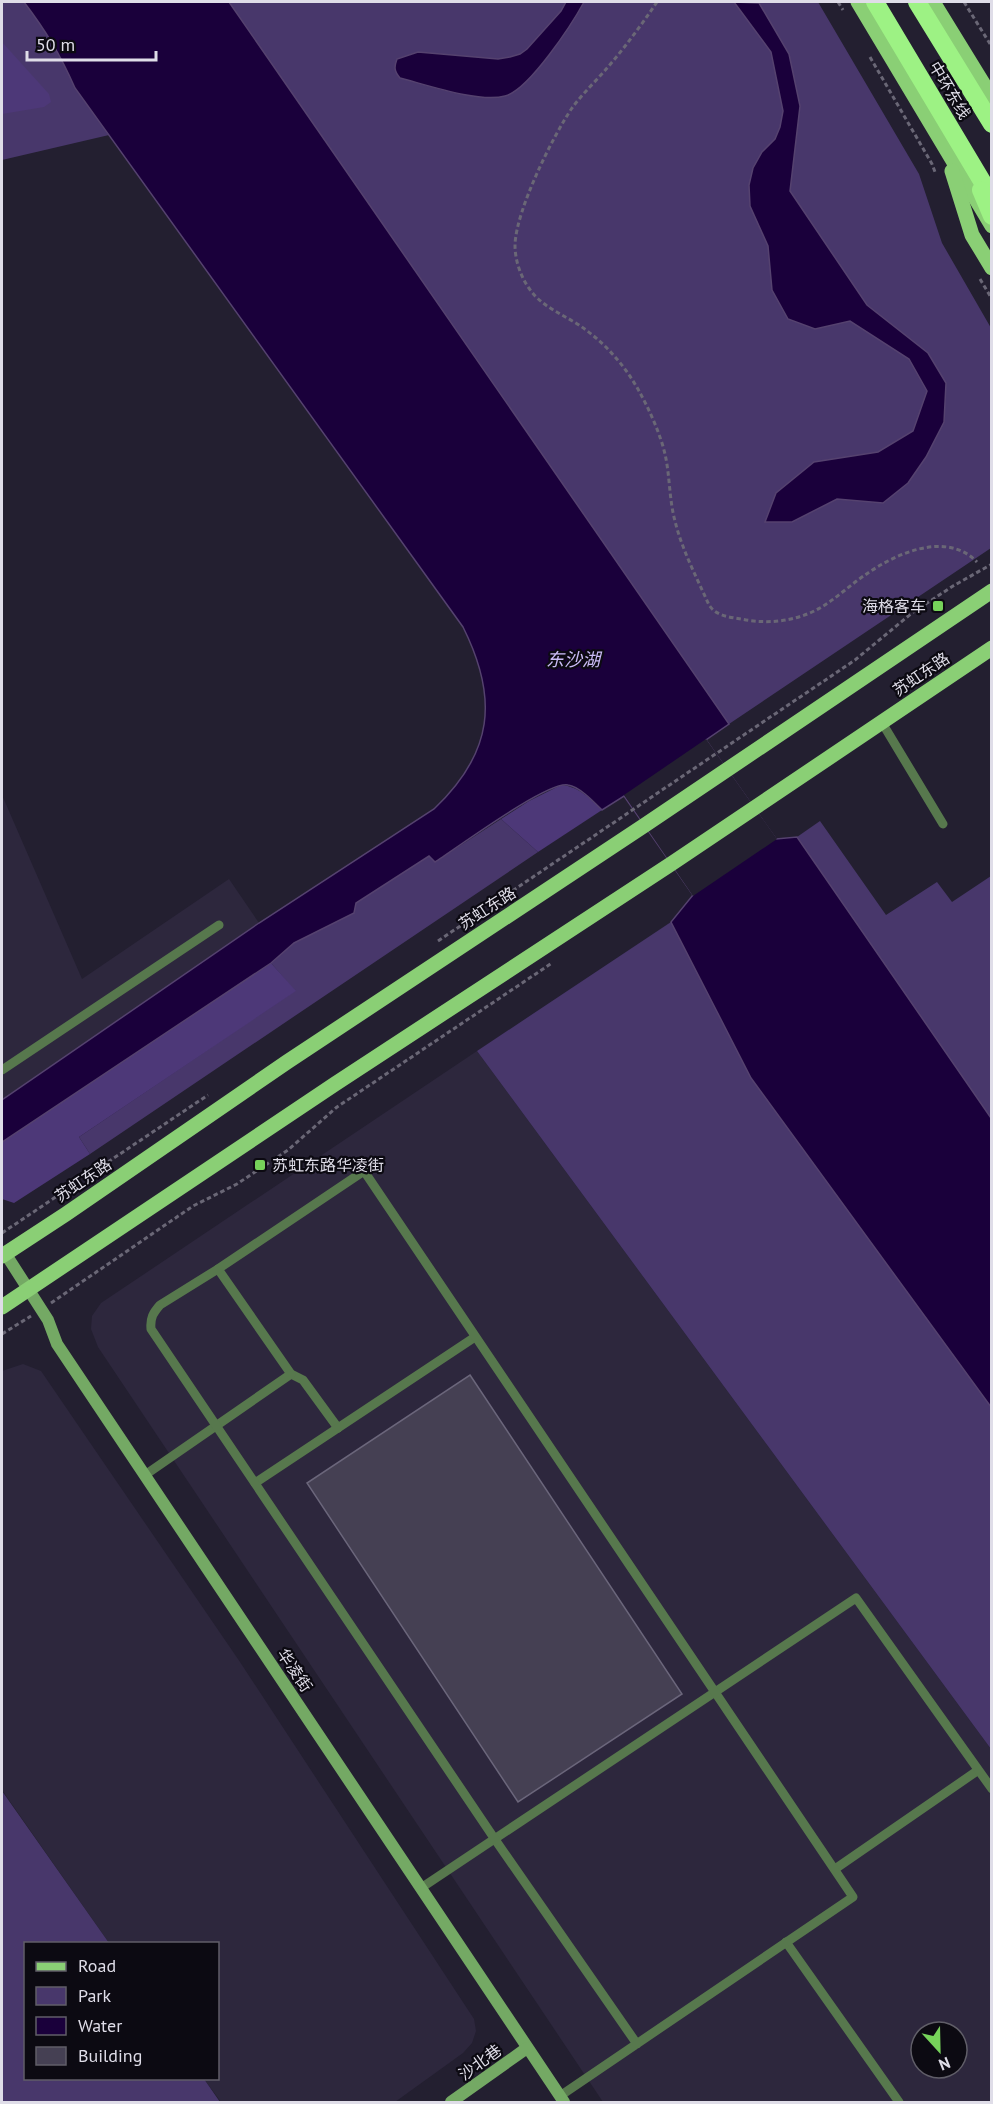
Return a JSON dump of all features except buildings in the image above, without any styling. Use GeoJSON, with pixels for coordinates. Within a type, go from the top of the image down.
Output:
{"type":"FeatureCollection","features":[{"type":"Feature","properties":{"kind":"highway","name":"中环东线"},"geometry":{"type":"LineString","coordinates":[[875,2],[992,198]]}},
{"type":"Feature","properties":{"kind":"highway","name":"中环东线"},"geometry":{"type":"LineString","coordinates":[[917,2],[992,124]]}},
{"type":"Feature","properties":{"kind":"highway"},"geometry":{"type":"LineString","coordinates":[[967,158],[992,216]]}},
{"type":"Feature","properties":{"kind":"main road"},"geometry":{"type":"LineString","coordinates":[[858,2],[992,226]]}},
{"type":"Feature","properties":{"kind":"main road"},"geometry":{"type":"LineString","coordinates":[[933,2],[992,98]]}},
{"type":"Feature","properties":{"kind":"main road"},"geometry":{"type":"LineString","coordinates":[[944,145],[972,235],[992,268]]}},
{"type":"Feature","properties":{"kind":"main road","name":"苏虹东路"},"geometry":{"type":"LineString","coordinates":[[3,1252],[66,1214],[288,1062],[728,770],[992,591]]}},
{"type":"Feature","properties":{"kind":"main road","name":"苏虹东路"},"geometry":{"type":"LineString","coordinates":[[2,1307],[335,1084],[671,864],[992,648]]}},
{"type":"Feature","properties":{"kind":"street","name":"华凌街"},"geometry":{"type":"LineString","coordinates":[[3,1252],[42,1309],[57,1344],[562,2099]]}},
{"type":"Feature","properties":{"kind":"street","name":"沙北巷"},"geometry":{"type":"LineString","coordinates":[[451,2103],[527,2048]]}},
{"type":"Feature","properties":{"kind":"lane"},"geometry":{"type":"LineString","coordinates":[[881,722],[943,824]]}},
{"type":"Feature","properties":{"kind":"lane"},"geometry":{"type":"LineString","coordinates":[[2,1070],[219,925]]}},
{"type":"Feature","properties":{"kind":"lane"},"geometry":{"type":"LineString","coordinates":[[562,2099],[637,2044],[853,1897],[364,1171],[160,1305],[153,1312],[152,1329],[494,1838],[637,2044]]}},
{"type":"Feature","properties":{"kind":"lane"},"geometry":{"type":"LineString","coordinates":[[218,1269],[291,1374],[303,1380],[338,1428]]}},
{"type":"Feature","properties":{"kind":"lane"},"geometry":{"type":"LineString","coordinates":[[255,1483],[475,1337]]}},
{"type":"Feature","properties":{"kind":"lane"},"geometry":{"type":"LineString","coordinates":[[145,1475],[291,1374]]}},
{"type":"Feature","properties":{"kind":"lane"},"geometry":{"type":"LineString","coordinates":[[421,1888],[856,1598],[992,1789]]}},
{"type":"Feature","properties":{"kind":"lane"},"geometry":{"type":"LineString","coordinates":[[836,1869],[977,1771]]}},
{"type":"Feature","properties":{"kind":"lane"},"geometry":{"type":"LineString","coordinates":[[786,1942],[899,2103]]}},
{"type":"Feature","properties":{"kind":"path"},"geometry":{"type":"LineString","coordinates":[[657,2],[564,120],[534,182],[523,211],[516,235],[516,255],[523,277],[536,297],[544,305],[580,326],[601,342],[615,355],[640,392],[665,454],[671,506],[680,539],[709,605],[715,612],[744,620],[765,622],[786,620],[822,607],[875,568],[921,548],[934,546],[958,550],[977,562]]}},
{"type":"Feature","properties":{"kind":"path"},"geometry":{"type":"LineString","coordinates":[[838,2],[844,12]]}},
{"type":"Feature","properties":{"kind":"path"},"geometry":{"type":"LineString","coordinates":[[964,2],[992,47]]}},
{"type":"Feature","properties":{"kind":"path"},"geometry":{"type":"LineString","coordinates":[[867,52],[932,164],[936,175]]}},
{"type":"Feature","properties":{"kind":"path"},"geometry":{"type":"LineString","coordinates":[[975,270],[992,299]]}},
{"type":"Feature","properties":{"kind":"path"},"geometry":{"type":"LineString","coordinates":[[634,809],[855,660],[912,613],[953,585],[992,564]]}},
{"type":"Feature","properties":{"kind":"path"},"geometry":{"type":"LineString","coordinates":[[2,1334],[194,1206],[237,1184],[288,1150],[337,1107],[553,963]]}},
{"type":"Feature","properties":{"kind":"shaded area"},"geometry":{"type":"Polygon","coordinates":[[[2,42],[49,94],[51,102],[44,107],[2,114],[2,42]]]}},
{"type":"Feature","properties":{"kind":"shaded area"},"geometry":{"type":"Polygon","coordinates":[[[561,785],[578,790],[602,810],[538,852],[501,819],[529,801],[561,785]]]}},
{"type":"Feature","properties":{"kind":"shaded area"},"geometry":{"type":"Polygon","coordinates":[[[2,795],[82,979],[229,879],[259,923],[2,1100],[2,795]]]}},
{"type":"Feature","properties":{"kind":"shaded area"},"geometry":{"type":"Polygon","coordinates":[[[271,963],[296,991],[79,1137],[90,1154],[14,1203],[2,1199],[2,1142],[271,963]]]}},
{"type":"Feature","properties":{"kind":"shaded area"},"geometry":{"type":"Polygon","coordinates":[[[477,1051],[991,1749],[991,2102],[603,2102],[98,1347],[91,1329],[92,1316],[101,1303],[477,1051]]]}},
{"type":"Feature","properties":{"kind":"shaded area"},"geometry":{"type":"Polygon","coordinates":[[[23,1364],[41,1371],[240,1662],[474,2019],[476,2031],[472,2043],[463,2053],[395,2102],[221,2102],[205,2080],[219,2080],[219,1942],[108,1942],[2,1790],[2,1371],[23,1364]]]}},
{"type":"Feature","properties":{"kind":"green space"},"geometry":{"type":"Polygon","coordinates":[[[2,2],[158,2],[109,135],[2,160],[2,2]]]}},
{"type":"Feature","properties":{"kind":"green space"},"geometry":{"type":"Polygon","coordinates":[[[229,2],[818,2],[919,174],[942,243],[991,328],[991,548],[729,724],[229,2]]]}},
{"type":"Feature","properties":{"kind":"green space"},"geometry":{"type":"Polygon","coordinates":[[[501,819],[538,852],[90,1154],[79,1137],[295,991],[271,963],[294,943],[353,913],[356,903],[429,855],[435,862],[501,819]]]}},
{"type":"Feature","properties":{"kind":"green space"},"geometry":{"type":"Polygon","coordinates":[[[820,821],[886,915],[937,882],[952,902],[991,876],[991,1118],[797,837],[820,821]]]}},
{"type":"Feature","properties":{"kind":"green space"},"geometry":{"type":"Polygon","coordinates":[[[671,922],[751,1078],[991,1407],[991,1749],[477,1051],[671,922]]]}},
{"type":"Feature","properties":{"kind":"green space"},"geometry":{"type":"Polygon","coordinates":[[[2,1791],[108,1942],[24,1942],[24,2080],[205,2080],[220,2102],[2,2102],[2,1791]]]}},
{"type":"Feature","properties":{"kind":"water","name":"东沙湖"},"geometry":{"type":"Polygon","coordinates":[[[24,2],[229,2],[729,724],[706,740],[776,839],[797,837],[991,1118],[991,1407],[751,1078],[671,922],[693,895],[624,796],[602,810],[582,791],[573,786],[557,787],[541,793],[435,862],[429,856],[356,903],[354,913],[294,943],[271,963],[2,1142],[2,1100],[259,923],[434,809],[454,788],[479,746],[484,724],[485,701],[475,653],[463,627],[75,88],[52,43],[24,2]]]}},
{"type":"Feature","properties":{"kind":"water"},"geometry":{"type":"Polygon","coordinates":[[[566,2],[584,2],[549,55],[526,82],[505,96],[481,97],[453,92],[400,78],[396,71],[397,59],[418,52],[498,59],[520,54],[561,11],[566,2]]]}},
{"type":"Feature","properties":{"kind":"water"},"geometry":{"type":"Polygon","coordinates":[[[734,2],[759,3],[789,54],[800,106],[790,191],[867,305],[928,353],[946,383],[944,422],[926,457],[908,483],[883,503],[837,499],[792,522],[765,522],[776,493],[814,462],[878,452],[913,431],[927,391],[909,359],[850,321],[815,329],[788,319],[772,290],[768,246],[750,206],[749,185],[753,168],[762,152],[775,139],[783,111],[771,52],[734,2]]]}},
{"type":"Feature","properties":{"kind":"pier"},"geometry":{"type":"Polygon","coordinates":[[[706,739],[777,839],[693,896],[624,795],[706,739]]]}},
{"type":"Feature","properties":{"kind":"place","name":"海格客车"},"geometry":{"type":"Point","coordinates":[938,606]}},
{"type":"Feature","properties":{"kind":"place","name":"苏虹东路华凌街"},"geometry":{"type":"Point","coordinates":[260,1165]}}]}
